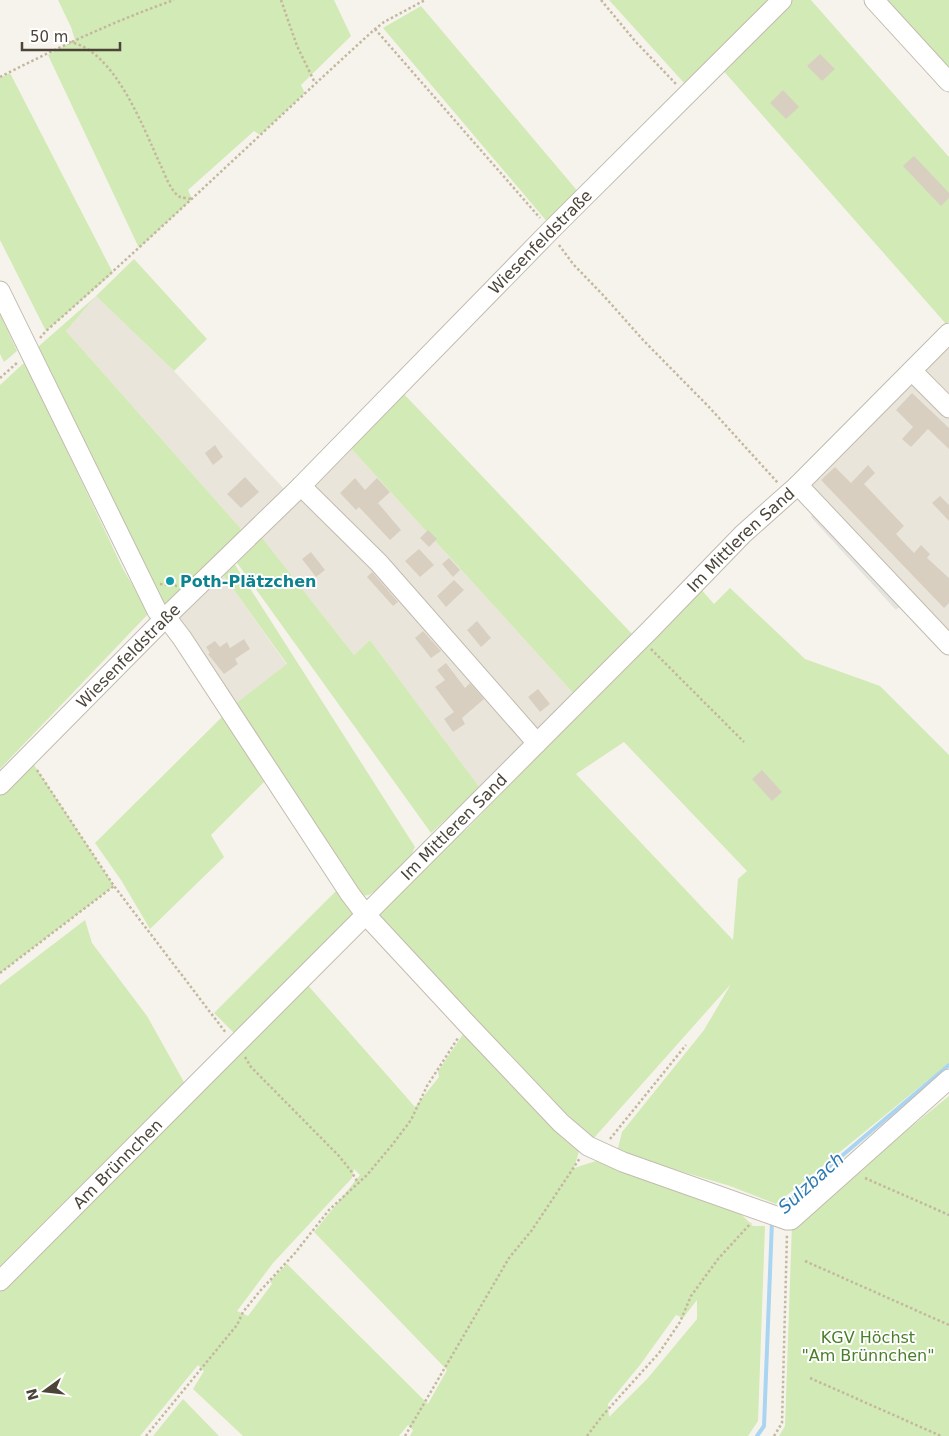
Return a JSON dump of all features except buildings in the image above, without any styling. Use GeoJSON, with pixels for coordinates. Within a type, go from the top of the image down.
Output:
{"type":"FeatureCollection","features":[{"type":"Feature","properties":{"kind":"street","name":"Wiesenfeldstraße"},"geometry":{"type":"LineString","coordinates":[[0,785],[301,486],[551,230],[782,0]]}},
{"type":"Feature","properties":{"kind":"street"},"geometry":{"type":"LineString","coordinates":[[874,0],[949,82]]}},
{"type":"Feature","properties":{"kind":"street"},"geometry":{"type":"LineString","coordinates":[[0,291],[157,611],[166,618],[182,638],[350,894],[366,915],[561,1123],[594,1149],[623,1162],[791,1220],[949,1079]]}},
{"type":"Feature","properties":{"kind":"street","name":"Im Mittleren Sand"},"geometry":{"type":"LineString","coordinates":[[235,1045],[642,639],[744,534],[793,490],[949,334]]}},
{"type":"Feature","properties":{"kind":"street"},"geometry":{"type":"LineString","coordinates":[[912,371],[949,408]]}},
{"type":"Feature","properties":{"kind":"street"},"geometry":{"type":"LineString","coordinates":[[301,486],[378,563],[537,743]]}},
{"type":"Feature","properties":{"kind":"street","name":"Im Mittleren Sand"},"geometry":{"type":"LineString","coordinates":[[793,490],[949,645]]}},
{"type":"Feature","properties":{"kind":"street","name":"Am Brünnchen"},"geometry":{"type":"LineString","coordinates":[[0,1281],[235,1045]]}},
{"type":"Feature","properties":{"kind":"path"},"geometry":{"type":"LineString","coordinates":[[0,77],[69,42],[174,0]]}},
{"type":"Feature","properties":{"kind":"path"},"geometry":{"type":"LineString","coordinates":[[281,0],[297,46],[315,83]]}},
{"type":"Feature","properties":{"kind":"path"},"geometry":{"type":"LineString","coordinates":[[0,378],[30,352],[46,331],[113,273],[375,29],[384,22],[425,0]]}},
{"type":"Feature","properties":{"kind":"path"},"geometry":{"type":"LineString","coordinates":[[601,0],[635,41],[686,94]]}},
{"type":"Feature","properties":{"kind":"path"},"geometry":{"type":"LineString","coordinates":[[375,29],[551,230],[552,236],[572,264],[644,341],[793,490]]}},
{"type":"Feature","properties":{"kind":"path"},"geometry":{"type":"LineString","coordinates":[[69,42],[77,43],[92,51],[116,76],[172,188],[181,197],[192,199]]}},
{"type":"Feature","properties":{"kind":"path"},"geometry":{"type":"LineString","coordinates":[[144,587],[159,584],[171,585],[184,588],[191,594]]}},
{"type":"Feature","properties":{"kind":"path"},"geometry":{"type":"LineString","coordinates":[[642,639],[744,742]]}},
{"type":"Feature","properties":{"kind":"path"},"geometry":{"type":"LineString","coordinates":[[28,756],[114,886],[243,1053],[251,1067],[339,1156],[358,1183]]}},
{"type":"Feature","properties":{"kind":"path"},"geometry":{"type":"LineString","coordinates":[[0,973],[114,886]]}},
{"type":"Feature","properties":{"kind":"path"},"geometry":{"type":"LineString","coordinates":[[146,1436],[237,1325],[243,1312],[260,1291],[329,1210],[358,1183],[392,1145],[411,1120],[427,1086],[468,1025]]}},
{"type":"Feature","properties":{"kind":"path"},"geometry":{"type":"LineString","coordinates":[[405,1436],[509,1258],[594,1149],[686,1045]]}},
{"type":"Feature","properties":{"kind":"path"},"geometry":{"type":"LineString","coordinates":[[865,1178],[949,1215]]}},
{"type":"Feature","properties":{"kind":"path"},"geometry":{"type":"LineString","coordinates":[[587,1436],[636,1377],[659,1354],[680,1322],[691,1296],[718,1259],[776,1216]]}},
{"type":"Feature","properties":{"kind":"path"},"geometry":{"type":"LineString","coordinates":[[774,1436],[782,1423],[776,1216]]}},
{"type":"Feature","properties":{"kind":"path"},"geometry":{"type":"LineString","coordinates":[[805,1261],[949,1326]]}},
{"type":"Feature","properties":{"kind":"path"},"geometry":{"type":"LineString","coordinates":[[810,1378],[941,1436]]}},
{"type":"Feature","properties":{"kind":"shaded area"},"geometry":{"type":"Polygon","coordinates":[[[96,296],[174,371],[285,490],[241,529],[66,331],[96,296]]]}},
{"type":"Feature","properties":{"kind":"shaded area"},"geometry":{"type":"Polygon","coordinates":[[[949,338],[949,641],[806,482],[949,338]]]}},
{"type":"Feature","properties":{"kind":"shaded area"},"geometry":{"type":"Polygon","coordinates":[[[349,446],[574,694],[480,788],[370,640],[354,655],[260,535],[349,446]]]}},
{"type":"Feature","properties":{"kind":"shaded area"},"geometry":{"type":"Polygon","coordinates":[[[816,505],[907,600],[896,610],[811,517],[816,505]]]}},
{"type":"Feature","properties":{"kind":"shaded area"},"geometry":{"type":"Polygon","coordinates":[[[221,572],[287,665],[235,704],[175,618],[221,572]]]}},
{"type":"Feature","properties":{"kind":"green space"},"geometry":{"type":"Polygon","coordinates":[[[58,0],[334,0],[351,36],[301,85],[305,93],[260,135],[254,131],[188,190],[192,199],[139,248],[48,55],[75,40],[58,0]]]}},
{"type":"Feature","properties":{"kind":"green space"},"geometry":{"type":"Polygon","coordinates":[[[609,0],[770,0],[685,84],[609,0]]]}},
{"type":"Feature","properties":{"kind":"green space"},"geometry":{"type":"Polygon","coordinates":[[[789,0],[811,0],[949,157],[949,321],[946,324],[721,68],[789,0]]]}},
{"type":"Feature","properties":{"kind":"green space"},"geometry":{"type":"Polygon","coordinates":[[[879,0],[949,0],[949,75],[879,0]]]}},
{"type":"Feature","properties":{"kind":"green space"},"geometry":{"type":"Polygon","coordinates":[[[421,6],[580,194],[549,224],[383,28],[421,6]]]}},
{"type":"Feature","properties":{"kind":"green space"},"geometry":{"type":"Polygon","coordinates":[[[10,73],[113,273],[46,331],[0,240],[0,78],[10,73]]]}},
{"type":"Feature","properties":{"kind":"green space"},"geometry":{"type":"Polygon","coordinates":[[[134,259],[207,339],[174,371],[96,296],[134,259]]]}},
{"type":"Feature","properties":{"kind":"green space"},"geometry":{"type":"Polygon","coordinates":[[[96,296],[66,331],[241,529],[210,571],[161,610],[36,356],[39,346],[96,296]]]}},
{"type":"Feature","properties":{"kind":"green space"},"geometry":{"type":"Polygon","coordinates":[[[0,314],[17,351],[4,362],[0,354],[0,314]]]}},
{"type":"Feature","properties":{"kind":"green space"},"geometry":{"type":"Polygon","coordinates":[[[25,362],[123,569],[149,613],[0,769],[0,385],[25,362]]]}},
{"type":"Feature","properties":{"kind":"green space"},"geometry":{"type":"Polygon","coordinates":[[[403,393],[634,636],[590,676],[574,694],[349,446],[403,393]]]}},
{"type":"Feature","properties":{"kind":"green space"},"geometry":{"type":"Polygon","coordinates":[[[260,535],[354,655],[370,640],[480,788],[431,833],[235,560],[232,560],[260,535]]]}},
{"type":"Feature","properties":{"kind":"green space"},"geometry":{"type":"Polygon","coordinates":[[[232,560],[415,847],[403,871],[369,895],[361,896],[285,787],[235,704],[287,664],[221,572],[232,560]]]}},
{"type":"Feature","properties":{"kind":"green space"},"geometry":{"type":"Polygon","coordinates":[[[699,587],[714,604],[730,588],[805,659],[880,686],[949,755],[949,1063],[776,1204],[730,1186],[617,1152],[622,1132],[704,1030],[731,984],[593,1139],[504,1055],[376,914],[433,853],[467,829],[699,587]],[[624,742],[576,774],[733,940],[738,879],[747,871],[624,742]]]}},
{"type":"Feature","properties":{"kind":"green space"},"geometry":{"type":"Polygon","coordinates":[[[224,715],[268,778],[211,835],[224,857],[150,929],[121,880],[95,843],[224,715]]]}},
{"type":"Feature","properties":{"kind":"green space"},"geometry":{"type":"Polygon","coordinates":[[[28,756],[114,886],[0,973],[0,785],[28,756]]]}},
{"type":"Feature","properties":{"kind":"green space"},"geometry":{"type":"Polygon","coordinates":[[[339,888],[359,915],[239,1038],[214,1013],[339,888]]]}},
{"type":"Feature","properties":{"kind":"green space"},"geometry":{"type":"Polygon","coordinates":[[[85,920],[92,943],[147,1016],[185,1084],[0,1268],[0,985],[85,920]]]}},
{"type":"Feature","properties":{"kind":"green space"},"geometry":{"type":"Polygon","coordinates":[[[305,982],[415,1107],[439,1077],[438,1071],[466,1030],[580,1148],[574,1168],[596,1161],[739,1212],[753,1226],[765,1226],[758,1421],[748,1436],[410,1436],[413,1430],[408,1425],[399,1436],[243,1436],[193,1389],[204,1371],[198,1365],[140,1436],[0,1436],[0,1290],[305,982]],[[354,1169],[352,1178],[273,1263],[237,1311],[248,1316],[272,1284],[270,1281],[287,1264],[428,1404],[447,1370],[314,1232],[360,1175],[354,1169]],[[697,1300],[683,1318],[676,1315],[640,1365],[608,1404],[609,1417],[647,1379],[697,1319],[697,1300]]]}},
{"type":"Feature","properties":{"kind":"green space","name":"KGV Höchst \"Am Brünnchen\""},"geometry":{"type":"Polygon","coordinates":[[[949,1096],[949,1436],[779,1436],[785,1426],[792,1224],[949,1096]]]}},
{"type":"Feature","properties":{"kind":"green space"},"geometry":{"type":"Polygon","coordinates":[[[183,1399],[219,1436],[153,1436],[183,1399]]]}},
{"type":"Feature","properties":{"kind":"waterway","name":"Sulzbach"},"geometry":{"type":"LineString","coordinates":[[778,1210],[949,1065]]}},
{"type":"Feature","properties":{"kind":"waterway","name":"Sulzbach"},"geometry":{"type":"LineString","coordinates":[[757,1436],[764,1426],[772,1221]]}},
{"type":"Feature","properties":{"kind":"place","name":"Poth-Plätzchen"},"geometry":{"type":"Point","coordinates":[170,581]}}]}
